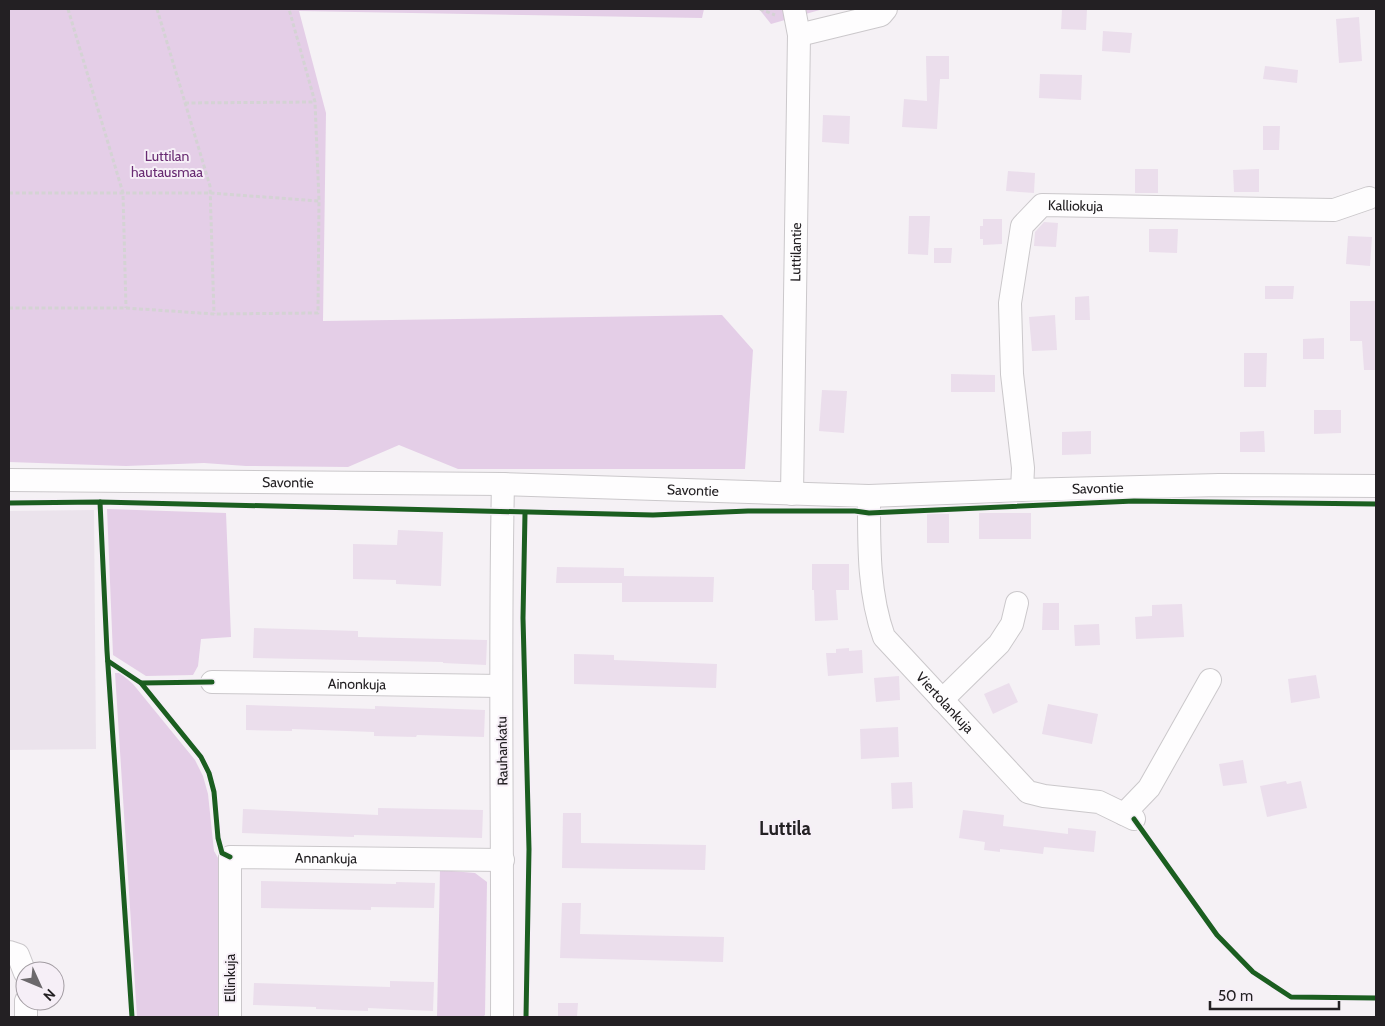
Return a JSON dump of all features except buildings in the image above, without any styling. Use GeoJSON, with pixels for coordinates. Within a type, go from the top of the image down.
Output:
{"type":"FeatureCollection","features":[{"type":"Feature","properties":{"kind":"street","name":"Luttilantie"},"geometry":{"type":"LineString","coordinates":[[792,494],[799,35],[794,9]]}},
{"type":"Feature","properties":{"kind":"street"},"geometry":{"type":"LineString","coordinates":[[799,35],[881,15],[886,9]]}},
{"type":"Feature","properties":{"kind":"street","name":"Kalliokuja"},"geometry":{"type":"LineString","coordinates":[[1022,490],[1023,468],[1012,374],[1010,304],[1022,226],[1042,206],[1334,210],[1369,198]]}},
{"type":"Feature","properties":{"kind":"street","name":"Savontie"},"geometry":{"type":"LineString","coordinates":[[9,480],[503,484],[869,496],[1219,485],[1376,486]]}},
{"type":"Feature","properties":{"kind":"street","name":"Rauhankatu"},"geometry":{"type":"LineString","coordinates":[[502,1017],[501,686],[503,484]]}},
{"type":"Feature","properties":{"kind":"street","name":"Viertolankuja"},"geometry":{"type":"LineString","coordinates":[[869,496],[870,553],[877,617],[884,637],[1028,792],[1044,796],[1099,802],[1129,816],[1149,788],[1210,680]]}},
{"type":"Feature","properties":{"kind":"street"},"geometry":{"type":"LineString","coordinates":[[942,700],[999,644],[1012,624],[1017,603]]}},
{"type":"Feature","properties":{"kind":"street","name":"Ainonkuja"},"geometry":{"type":"LineString","coordinates":[[212,682],[501,686]]}},
{"type":"Feature","properties":{"kind":"street","name":"Annankuja"},"geometry":{"type":"LineString","coordinates":[[230,940],[230,857],[503,860]]}},
{"type":"Feature","properties":{"kind":"street","name":"Ellinkuja"},"geometry":{"type":"LineString","coordinates":[[230,940],[230,1017]]}},
{"type":"Feature","properties":{"kind":"street"},"geometry":{"type":"LineString","coordinates":[[9,952],[18,955],[20,961]]}},
{"type":"Feature","properties":{"kind":"path"},"geometry":{"type":"LineString","coordinates":[[68,9],[123,193],[126,308]]}},
{"type":"Feature","properties":{"kind":"path"},"geometry":{"type":"LineString","coordinates":[[157,9],[210,186],[214,314]]}},
{"type":"Feature","properties":{"kind":"path"},"geometry":{"type":"LineString","coordinates":[[9,308],[126,308],[214,314],[318,313],[319,201],[315,102],[288,9]]}},
{"type":"Feature","properties":{"kind":"path"},"geometry":{"type":"LineString","coordinates":[[185,103],[315,102]]}},
{"type":"Feature","properties":{"kind":"path"},"geometry":{"type":"LineString","coordinates":[[9,193],[210,193],[319,201]]}},
{"type":"Feature","properties":{"kind":"shaded area"},"geometry":{"type":"Polygon","coordinates":[[[94,510],[96,749],[9,750],[9,511],[94,510]]]}},
{"type":"Feature","properties":{"kind":"green space","name":"Luttilan hautausmaa"},"geometry":{"type":"Polygon","coordinates":[[[9,9],[704,9],[702,18],[299,11],[326,113],[323,321],[722,315],[753,350],[745,469],[458,469],[399,445],[348,467],[246,466],[204,463],[126,466],[9,462],[9,9]]]}},
{"type":"Feature","properties":{"kind":"green space"},"geometry":{"type":"Polygon","coordinates":[[[759,9],[823,9],[771,24],[759,9]]]}},
{"type":"Feature","properties":{"kind":"green space"},"geometry":{"type":"Polygon","coordinates":[[[107,509],[226,513],[231,637],[201,639],[198,666],[193,675],[146,676],[113,655],[107,509]]]}},
{"type":"Feature","properties":{"kind":"green space"},"geometry":{"type":"Polygon","coordinates":[[[115,673],[120,673],[133,684],[195,760],[203,776],[208,794],[214,851],[221,863],[221,1017],[137,1017],[115,673]]]}},
{"type":"Feature","properties":{"kind":"green space"},"geometry":{"type":"Polygon","coordinates":[[[440,870],[475,873],[487,882],[485,1015],[483,1017],[437,1017],[440,870]]]}},
{"type":"Feature","properties":{"kind":"cycle path"},"geometry":{"type":"LineString","coordinates":[[9,503],[100,502],[653,515],[748,511],[855,511],[869,513],[1134,501],[1376,504]]}},
{"type":"Feature","properties":{"kind":"cycle path"},"geometry":{"type":"LineString","coordinates":[[100,502],[107,651],[132,1017]]}},
{"type":"Feature","properties":{"kind":"cycle path"},"geometry":{"type":"LineString","coordinates":[[525,513],[523,618],[529,849],[526,1017]]}},
{"type":"Feature","properties":{"kind":"cycle path"},"geometry":{"type":"LineString","coordinates":[[108,661],[141,683],[201,757],[209,773],[214,792],[218,838],[222,853],[230,857]]}},
{"type":"Feature","properties":{"kind":"cycle path"},"geometry":{"type":"LineString","coordinates":[[141,683],[212,682]]}},
{"type":"Feature","properties":{"kind":"cycle path"},"geometry":{"type":"LineString","coordinates":[[1134,819],[1217,935],[1253,972],[1291,997],[1376,998]]}},
{"type":"Feature","properties":{"kind":"district","name":"Luttila"},"geometry":{"type":"Point","coordinates":[785,828]}}]}
